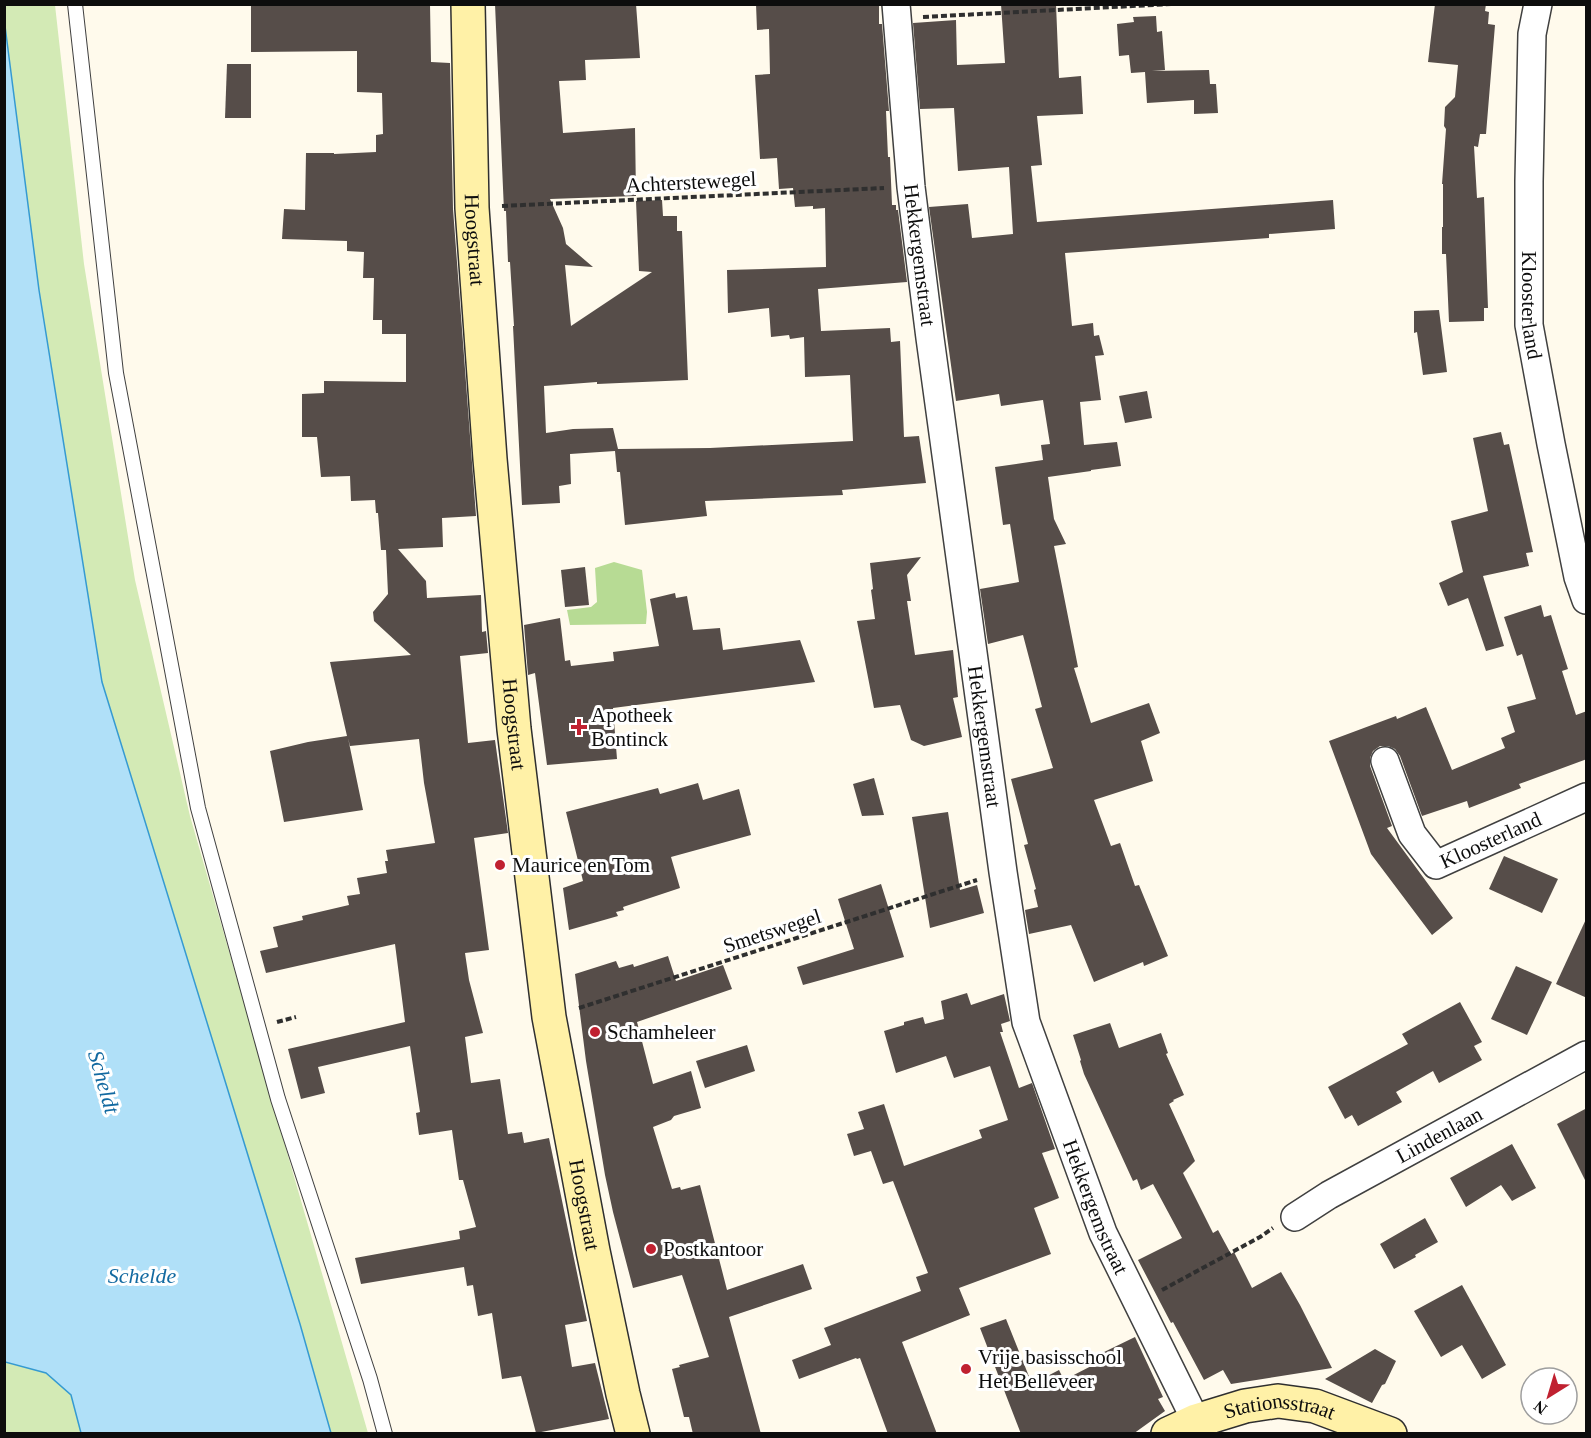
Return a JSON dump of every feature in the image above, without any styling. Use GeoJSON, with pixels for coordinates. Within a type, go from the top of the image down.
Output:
{"type":"FeatureCollection","features":[{"type":"Feature","properties":{"kind":"main road","name":"Hoogstraat"},"geometry":{"type":"LineString","coordinates":[[468,4],[472,208],[490,459],[512,706],[549,1017],[593,1251],[633,1434]]}},
{"type":"Feature","properties":{"kind":"main road","name":"Stationsstraat"},"geometry":{"type":"LineString","coordinates":[[1189,1429],[1245,1406],[1278,1401],[1315,1407],[1390,1434]]}},
{"type":"Feature","properties":{"kind":"street","name":"Kloosterland"},"geometry":{"type":"LineString","coordinates":[[1538,4],[1532,34],[1529,326],[1576,566],[1587,600]]}},
{"type":"Feature","properties":{"kind":"street","name":"Hekkergemstraat"},"geometry":{"type":"LineString","coordinates":[[896,12],[911,187],[930,338],[1003,872],[1026,1022],[1103,1233],[1137,1303],[1189,1429]]}},
{"type":"Feature","properties":{"kind":"street","name":"Kloosterland"},"geometry":{"type":"LineString","coordinates":[[1385,761],[1412,834],[1436,865],[1587,798]]}},
{"type":"Feature","properties":{"kind":"street","name":"Lindenlaan"},"geometry":{"type":"LineString","coordinates":[[1295,1217],[1329,1195],[1587,1055]]}},
{"type":"Feature","properties":{"kind":"lane"},"geometry":{"type":"LineString","coordinates":[[75,4],[116,373],[198,808],[278,1099],[386,1434]]}},
{"type":"Feature","properties":{"kind":"path"},"geometry":{"type":"LineString","coordinates":[[896,12],[1171,4]]}},
{"type":"Feature","properties":{"kind":"path","name":"Achterstewegel"},"geometry":{"type":"LineString","coordinates":[[472,208],[911,187]]}},
{"type":"Feature","properties":{"kind":"path","name":"Smetswegel"},"geometry":{"type":"LineString","coordinates":[[549,1017],[1003,872]]}},
{"type":"Feature","properties":{"kind":"path"},"geometry":{"type":"LineString","coordinates":[[1137,1303],[1295,1217]]}},
{"type":"Feature","properties":{"kind":"green space"},"geometry":{"type":"Polygon","coordinates":[[[4,5],[55,5],[84,264],[135,580],[190,816],[368,1433],[331,1433],[300,1324],[102,682],[39,290],[4,5]]]}},
{"type":"Feature","properties":{"kind":"green space"},"geometry":{"type":"Polygon","coordinates":[[[614,562],[642,570],[647,612],[646,624],[570,625],[567,610],[591,607],[597,602],[595,568],[614,562]]]}},
{"type":"Feature","properties":{"kind":"green space"},"geometry":{"type":"Polygon","coordinates":[[[4,1362],[46,1373],[71,1395],[81,1433],[5,1433],[4,1362]]]}},
{"type":"Feature","properties":{"kind":"water","name":"Schelde"},"geometry":{"type":"Polygon","coordinates":[[[5,26],[39,290],[102,682],[300,1324],[331,1433],[81,1433],[71,1395],[46,1373],[5,1362],[5,26]]]}},
{"type":"Feature","properties":{"kind":"building"},"geometry":{"type":"Polygon","coordinates":[[[251,4],[430,4],[431,62],[450,63],[453,209],[476,516],[442,518],[443,547],[398,549],[426,581],[427,598],[481,595],[482,632],[486,631],[488,653],[460,656],[468,743],[495,740],[508,833],[474,838],[489,950],[465,953],[469,980],[483,1033],[465,1037],[471,1083],[500,1079],[508,1134],[522,1132],[524,1143],[549,1138],[587,1321],[565,1325],[572,1367],[595,1363],[609,1419],[536,1433],[521,1376],[502,1379],[492,1313],[478,1316],[473,1285],[467,1286],[464,1267],[361,1284],[355,1258],[460,1239],[459,1231],[476,1227],[463,1180],[459,1180],[452,1130],[419,1135],[416,1113],[420,1112],[410,1046],[318,1067],[325,1093],[301,1099],[288,1049],[405,1022],[395,944],[266,973],[260,951],[278,947],[273,927],[303,920],[302,916],[349,905],[347,896],[360,894],[357,878],[387,873],[386,850],[435,843],[419,739],[350,746],[348,738],[363,810],[284,822],[270,751],[347,736],[330,662],[411,655],[374,621],[373,612],[388,594],[386,550],[381,550],[375,500],[351,501],[350,476],[321,477],[317,437],[302,437],[302,394],[324,393],[324,381],[406,382],[406,334],[382,334],[382,320],[373,320],[374,278],[363,278],[364,252],[347,251],[347,241],[282,239],[284,209],[305,210],[306,153],[376,152],[376,135],[383,134],[382,93],[357,92],[357,51],[251,52],[251,4]]]}},
{"type":"Feature","properties":{"kind":"building"},"geometry":{"type":"Polygon","coordinates":[[[495,4],[636,4],[640,58],[585,60],[586,80],[559,81],[563,133],[635,128],[636,196],[550,199],[563,228],[566,244],[593,267],[565,265],[571,326],[652,272],[639,271],[636,201],[662,200],[663,216],[677,216],[677,231],[682,231],[688,380],[544,386],[546,433],[573,429],[613,428],[618,449],[710,448],[853,441],[850,375],[805,377],[804,337],[790,339],[789,335],[771,337],[769,308],[728,313],[727,270],[826,267],[825,208],[795,207],[793,188],[779,189],[777,158],[760,159],[755,75],[770,74],[769,29],[757,30],[756,4],[879,4],[879,24],[882,24],[889,111],[886,111],[892,205],[896,205],[896,210],[898,210],[907,282],[818,289],[821,331],[890,328],[891,342],[900,341],[904,437],[919,436],[926,483],[842,490],[843,495],[705,501],[707,516],[625,525],[620,472],[617,472],[615,451],[570,454],[571,484],[559,486],[560,503],[522,505],[514,326],[506,211],[504,211],[495,4]]]}},
{"type":"Feature","properties":{"kind":"building"},"geometry":{"type":"Polygon","coordinates":[[[1001,4],[1056,4],[1059,78],[1081,76],[1083,114],[1037,116],[1042,165],[1031,166],[1037,222],[1333,200],[1335,229],[1269,234],[1269,238],[1065,253],[1072,326],[1093,323],[1094,336],[1099,335],[1104,355],[1095,356],[1101,400],[1080,402],[1084,445],[1117,442],[1121,466],[1048,477],[1054,519],[1066,544],[1054,546],[1078,667],[1074,668],[1091,723],[1149,703],[1160,733],[1141,741],[1153,781],[1094,800],[1111,846],[1120,843],[1135,886],[1139,885],[1168,956],[1144,966],[1143,962],[1094,982],[1071,925],[1029,934],[1025,910],[1038,907],[1034,890],[1036,889],[1024,845],[1028,844],[1011,779],[1053,768],[1035,709],[1042,707],[1023,635],[988,644],[980,589],[1019,582],[1010,524],[1003,525],[995,467],[1043,460],[1041,445],[1050,444],[1043,400],[1001,406],[999,394],[956,401],[929,207],[968,204],[972,238],[1013,234],[1009,167],[958,171],[954,108],[920,109],[913,23],[956,20],[957,65],[1005,63],[1001,4]]]}},
{"type":"Feature","properties":{"kind":"building"},"geometry":{"type":"Polygon","coordinates":[[[1435,4],[1486,4],[1485,11],[1489,12],[1488,24],[1495,25],[1486,134],[1480,134],[1478,147],[1474,146],[1477,198],[1484,197],[1488,308],[1484,308],[1484,321],[1449,322],[1446,254],[1442,254],[1442,184],[1446,129],[1444,126],[1445,107],[1455,97],[1458,65],[1428,62],[1435,4]]]}},
{"type":"Feature","properties":{"kind":"building"},"geometry":{"type":"Polygon","coordinates":[[[1156,16],[1157,32],[1162,31],[1165,70],[1152,71],[1209,70],[1210,84],[1216,84],[1218,113],[1194,114],[1194,100],[1147,103],[1145,72],[1131,73],[1129,55],[1119,56],[1117,24],[1134,22],[1133,17],[1156,16]]]}},
{"type":"Feature","properties":{"kind":"building"},"geometry":{"type":"Polygon","coordinates":[[[227,64],[251,64],[251,118],[225,118],[227,64]]]}},
{"type":"Feature","properties":{"kind":"building"},"geometry":{"type":"Polygon","coordinates":[[[1439,310],[1447,372],[1423,375],[1417,332],[1414,333],[1414,311],[1439,310]]]}},
{"type":"Feature","properties":{"kind":"building"},"geometry":{"type":"Polygon","coordinates":[[[1147,391],[1152,418],[1125,423],[1119,396],[1147,391]]]}},
{"type":"Feature","properties":{"kind":"building"},"geometry":{"type":"Polygon","coordinates":[[[1501,432],[1504,445],[1509,444],[1533,552],[1526,553],[1529,566],[1483,576],[1504,646],[1486,651],[1468,598],[1448,606],[1439,583],[1463,572],[1451,521],[1488,511],[1473,438],[1501,432]]]}},
{"type":"Feature","properties":{"kind":"building"},"geometry":{"type":"Polygon","coordinates":[[[921,557],[907,575],[911,601],[907,601],[915,655],[953,650],[958,697],[953,698],[962,737],[924,746],[911,740],[900,705],[874,708],[857,621],[875,619],[870,563],[921,557]]]}},
{"type":"Feature","properties":{"kind":"building"},"geometry":{"type":"Polygon","coordinates":[[[585,567],[589,605],[565,607],[561,570],[585,567]]]}},
{"type":"Feature","properties":{"kind":"building"},"geometry":{"type":"Polygon","coordinates":[[[675,593],[676,598],[687,596],[693,630],[720,628],[723,650],[800,640],[815,682],[613,708],[617,759],[547,765],[535,673],[528,675],[524,625],[560,618],[565,661],[570,660],[571,666],[614,661],[613,652],[659,646],[650,599],[675,593]]]}},
{"type":"Feature","properties":{"kind":"building"},"geometry":{"type":"Polygon","coordinates":[[[1541,605],[1544,617],[1551,615],[1568,669],[1562,671],[1576,715],[1587,711],[1587,759],[1519,784],[1521,788],[1469,808],[1467,801],[1422,816],[1400,756],[1395,749],[1380,746],[1373,751],[1370,758],[1370,766],[1392,826],[1387,828],[1453,918],[1432,935],[1371,854],[1329,741],[1426,707],[1452,770],[1505,748],[1501,738],[1515,732],[1507,707],[1536,699],[1522,654],[1517,656],[1504,617],[1541,605]]]}},
{"type":"Feature","properties":{"kind":"building"},"geometry":{"type":"Polygon","coordinates":[[[874,778],[884,815],[862,816],[853,784],[874,778]]]}},
{"type":"Feature","properties":{"kind":"building"},"geometry":{"type":"Polygon","coordinates":[[[698,783],[703,800],[739,789],[751,835],[671,857],[680,888],[623,907],[624,910],[616,912],[618,916],[569,930],[563,888],[583,881],[566,812],[658,788],[660,794],[698,783]]]}},
{"type":"Feature","properties":{"kind":"building"},"geometry":{"type":"Polygon","coordinates":[[[948,812],[960,890],[977,885],[984,913],[930,928],[912,817],[948,812]]]}},
{"type":"Feature","properties":{"kind":"building"},"geometry":{"type":"Polygon","coordinates":[[[1504,856],[1558,879],[1542,913],[1489,889],[1504,856]]]}},
{"type":"Feature","properties":{"kind":"building"},"geometry":{"type":"Polygon","coordinates":[[[881,884],[904,957],[803,985],[797,967],[854,949],[838,899],[881,884]]]}},
{"type":"Feature","properties":{"kind":"building"},"geometry":{"type":"Polygon","coordinates":[[[1587,917],[1587,998],[1556,984],[1587,917]]]}},
{"type":"Feature","properties":{"kind":"building"},"geometry":{"type":"Polygon","coordinates":[[[668,956],[676,981],[723,965],[732,989],[637,1022],[653,1084],[691,1071],[701,1108],[674,1116],[671,1120],[653,1127],[672,1189],[680,1187],[681,1190],[700,1185],[727,1290],[803,1264],[812,1289],[729,1317],[761,1434],[693,1434],[689,1417],[684,1417],[672,1369],[709,1357],[682,1275],[633,1288],[605,1175],[586,1061],[575,974],[616,961],[619,968],[633,964],[634,967],[668,956]]]}},
{"type":"Feature","properties":{"kind":"building"},"geometry":{"type":"Polygon","coordinates":[[[1516,966],[1552,982],[1527,1035],[1491,1019],[1516,966]]]}},
{"type":"Feature","properties":{"kind":"building"},"geometry":{"type":"Polygon","coordinates":[[[967,993],[971,1005],[1004,994],[1010,1021],[1001,1024],[1003,1032],[1000,1032],[1019,1088],[1032,1083],[1055,1149],[1042,1153],[1059,1198],[1034,1208],[1051,1254],[959,1288],[970,1315],[902,1342],[937,1434],[888,1434],[860,1358],[799,1379],[792,1360],[831,1345],[824,1328],[921,1291],[916,1277],[928,1273],[893,1181],[883,1184],[871,1151],[854,1156],[847,1134],[864,1129],[858,1112],[884,1104],[904,1166],[982,1138],[979,1130],[1008,1120],[990,1066],[954,1078],[946,1056],[896,1073],[884,1031],[923,1017],[925,1024],[944,1019],[941,1001],[967,993]]]}},
{"type":"Feature","properties":{"kind":"building"},"geometry":{"type":"Polygon","coordinates":[[[1460,1002],[1482,1042],[1474,1046],[1482,1060],[1439,1083],[1433,1071],[1396,1092],[1402,1102],[1358,1126],[1352,1115],[1345,1119],[1328,1087],[1408,1044],[1402,1034],[1460,1002]]]}},
{"type":"Feature","properties":{"kind":"building"},"geometry":{"type":"Polygon","coordinates":[[[1110,1023],[1119,1048],[1161,1033],[1168,1053],[1166,1054],[1184,1095],[1169,1104],[1195,1161],[1183,1173],[1213,1233],[1218,1230],[1231,1254],[1234,1252],[1252,1288],[1281,1272],[1332,1368],[1231,1384],[1223,1370],[1204,1380],[1138,1260],[1182,1238],[1153,1184],[1141,1190],[1137,1179],[1133,1181],[1084,1074],[1073,1035],[1110,1023]]]}},
{"type":"Feature","properties":{"kind":"building"},"geometry":{"type":"Polygon","coordinates":[[[747,1045],[755,1071],[705,1088],[696,1061],[747,1045]]]}},
{"type":"Feature","properties":{"kind":"building"},"geometry":{"type":"Polygon","coordinates":[[[1587,1108],[1587,1184],[1557,1124],[1587,1108]]]}},
{"type":"Feature","properties":{"kind":"building"},"geometry":{"type":"Polygon","coordinates":[[[1512,1144],[1536,1188],[1512,1201],[1501,1185],[1466,1207],[1450,1178],[1512,1144]]]}},
{"type":"Feature","properties":{"kind":"building"},"geometry":{"type":"Polygon","coordinates":[[[1425,1218],[1438,1242],[1394,1269],[1380,1244],[1425,1218]]]}},
{"type":"Feature","properties":{"kind":"building"},"geometry":{"type":"Polygon","coordinates":[[[1462,1285],[1506,1365],[1482,1379],[1462,1345],[1441,1357],[1414,1311],[1462,1285]]]}},
{"type":"Feature","properties":{"kind":"building"},"geometry":{"type":"Polygon","coordinates":[[[1006,1319],[1032,1384],[1059,1370],[1064,1380],[1103,1360],[1100,1354],[1135,1337],[1163,1397],[1158,1399],[1165,1411],[1133,1434],[1021,1434],[980,1328],[1006,1319]]]}},
{"type":"Feature","properties":{"kind":"building"},"geometry":{"type":"Polygon","coordinates":[[[1375,1349],[1396,1361],[1385,1384],[1382,1385],[1372,1403],[1325,1379],[1375,1349]]]}},
{"type":"Feature","properties":{"kind":"place","name":"Apotheek Bontinck"},"geometry":{"type":"Point","coordinates":[579,727]}},
{"type":"Feature","properties":{"kind":"place","name":"Maurice en Tom"},"geometry":{"type":"Point","coordinates":[500,865]}},
{"type":"Feature","properties":{"kind":"place","name":"Schamheleer"},"geometry":{"type":"Point","coordinates":[595,1032]}},
{"type":"Feature","properties":{"kind":"place","name":"Postkantoor"},"geometry":{"type":"Point","coordinates":[651,1249]}},
{"type":"Feature","properties":{"kind":"place","name":"Vrije basisschool Het Belleveer"},"geometry":{"type":"Point","coordinates":[966,1369]}},
{"type":"Feature","properties":{"kind":"water label","name":"Scheldt"},"geometry":{"type":"Point","coordinates":[104,1082]}}]}
